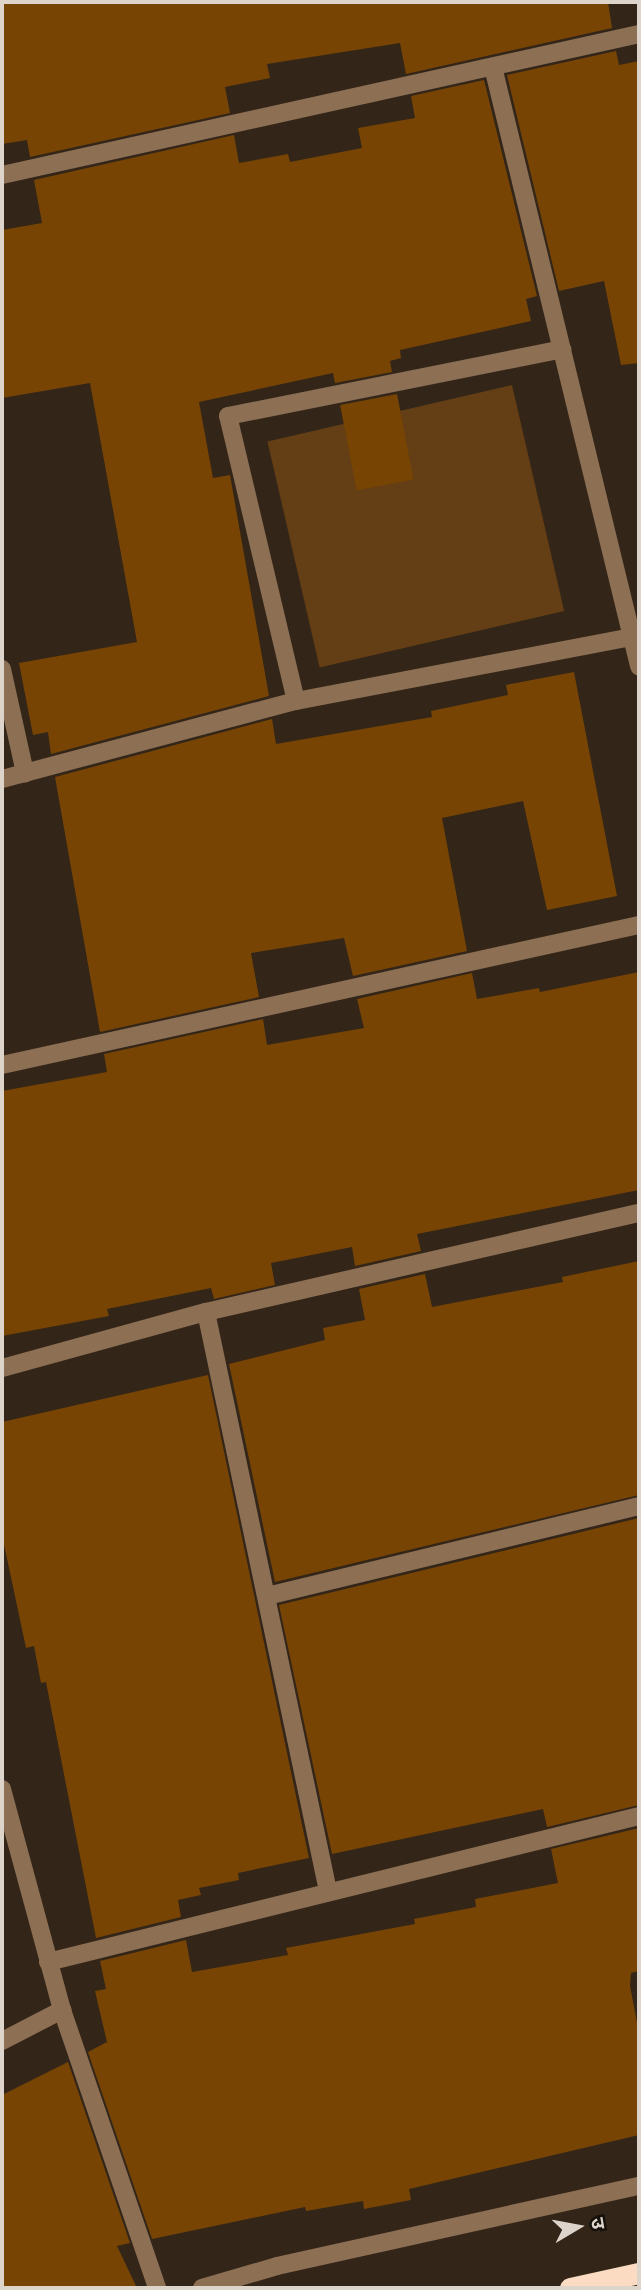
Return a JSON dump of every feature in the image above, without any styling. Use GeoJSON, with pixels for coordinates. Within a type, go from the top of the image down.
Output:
{"type":"FeatureCollection","features":[{"type":"Feature","properties":{"kind":"highway"},"geometry":{"type":"LineString","coordinates":[[570,2288],[639,2273]]}},
{"type":"Feature","properties":{"kind":"street"},"geometry":{"type":"LineString","coordinates":[[2,175],[639,34]]}},
{"type":"Feature","properties":{"kind":"street"},"geometry":{"type":"LineString","coordinates":[[493,67],[639,666]]}},
{"type":"Feature","properties":{"kind":"street"},"geometry":{"type":"LineString","coordinates":[[296,701],[228,416],[562,349]]}},
{"type":"Feature","properties":{"kind":"street"},"geometry":{"type":"LineString","coordinates":[[2,779],[296,701],[633,638]]}},
{"type":"Feature","properties":{"kind":"street"},"geometry":{"type":"LineString","coordinates":[[2,669],[25,773]]}},
{"type":"Feature","properties":{"kind":"street"},"geometry":{"type":"LineString","coordinates":[[2,1065],[639,925]]}},
{"type":"Feature","properties":{"kind":"street"},"geometry":{"type":"LineString","coordinates":[[2,1368],[206,1312],[639,1213]]}},
{"type":"Feature","properties":{"kind":"street"},"geometry":{"type":"LineString","coordinates":[[206,1312],[328,1891]]}},
{"type":"Feature","properties":{"kind":"street"},"geometry":{"type":"LineString","coordinates":[[267,1596],[639,1506]]}},
{"type":"Feature","properties":{"kind":"street"},"geometry":{"type":"LineString","coordinates":[[2,1789],[62,2010],[157,2288]]}},
{"type":"Feature","properties":{"kind":"street"},"geometry":{"type":"LineString","coordinates":[[48,1962],[639,1816]]}},
{"type":"Feature","properties":{"kind":"street"},"geometry":{"type":"LineString","coordinates":[[2,2041],[62,2010]]}},
{"type":"Feature","properties":{"kind":"street"},"geometry":{"type":"LineString","coordinates":[[202,2288],[277,2266],[639,2186]]}},
{"type":"Feature","properties":{"kind":"shaded area"},"geometry":{"type":"Polygon","coordinates":[[[512,385],[564,611],[320,668],[267,441],[512,385]]]}},
{"type":"Feature","properties":{"kind":"building"},"geometry":{"type":"Polygon","coordinates":[[[2,2],[608,2],[612,28],[406,74],[400,43],[267,64],[270,78],[225,87],[230,113],[30,157],[27,140],[2,144],[2,2]]]}},
{"type":"Feature","properties":{"kind":"building"},"geometry":{"type":"Polygon","coordinates":[[[616,51],[619,65],[639,61],[639,363],[621,365],[604,281],[559,291],[507,75],[616,51]]]}},
{"type":"Feature","properties":{"kind":"building"},"geometry":{"type":"Polygon","coordinates":[[[484,80],[537,296],[526,299],[531,321],[400,350],[401,358],[390,361],[392,372],[335,383],[333,373],[199,402],[213,478],[230,475],[269,696],[51,754],[48,732],[33,735],[19,663],[137,642],[90,383],[2,398],[2,230],[42,223],[34,180],[234,135],[239,163],[288,154],[290,162],[362,148],[358,128],[415,118],[411,96],[484,80]]]}},
{"type":"Feature","properties":{"kind":"building"},"geometry":{"type":"Polygon","coordinates":[[[397,394],[414,479],[357,490],[340,405],[397,394]]]}},
{"type":"Feature","properties":{"kind":"building"},"geometry":{"type":"Polygon","coordinates":[[[574,672],[617,896],[547,910],[523,801],[442,818],[467,951],[353,976],[344,938],[251,953],[259,997],[100,1032],[55,777],[272,719],[276,744],[432,717],[431,711],[508,695],[506,685],[574,672]]]}},
{"type":"Feature","properties":{"kind":"building"},"geometry":{"type":"Polygon","coordinates":[[[639,972],[639,1190],[417,1234],[421,1251],[355,1266],[352,1247],[271,1263],[275,1285],[214,1299],[211,1288],[107,1309],[109,1316],[2,1336],[2,1091],[107,1072],[104,1054],[263,1019],[267,1045],[364,1028],[357,999],[472,973],[477,999],[539,988],[540,992],[639,972]]]}},
{"type":"Feature","properties":{"kind":"building"},"geometry":{"type":"Polygon","coordinates":[[[639,1261],[639,1495],[275,1582],[229,1364],[325,1340],[323,1328],[365,1320],[359,1289],[425,1274],[432,1307],[563,1282],[562,1277],[639,1261]]]}},
{"type":"Feature","properties":{"kind":"building"},"geometry":{"type":"Polygon","coordinates":[[[208,1375],[309,1858],[238,1873],[239,1880],[199,1888],[201,1895],[178,1900],[181,1917],[96,1938],[46,1682],[41,1683],[34,1646],[26,1648],[2,1535],[2,1422],[208,1375]]]}},
{"type":"Feature","properties":{"kind":"building"},"geometry":{"type":"Polygon","coordinates":[[[639,1518],[639,1805],[547,1827],[543,1809],[332,1854],[279,1605],[639,1518]]]}},
{"type":"Feature","properties":{"kind":"building"},"geometry":{"type":"Polygon","coordinates":[[[639,1828],[639,1971],[631,1973],[630,1986],[639,2033],[639,2135],[409,2189],[411,2200],[364,2209],[363,2201],[306,2211],[305,2207],[152,2239],[88,2052],[107,2042],[95,1991],[106,1989],[100,1961],[186,1940],[192,1972],[288,1955],[286,1948],[415,1924],[414,1919],[476,1907],[475,1899],[558,1883],[551,1849],[639,1828]]]}},
{"type":"Feature","properties":{"kind":"building"},"geometry":{"type":"Polygon","coordinates":[[[68,2062],[130,2243],[117,2246],[137,2288],[2,2288],[2,2095],[68,2062]]]}}]}
